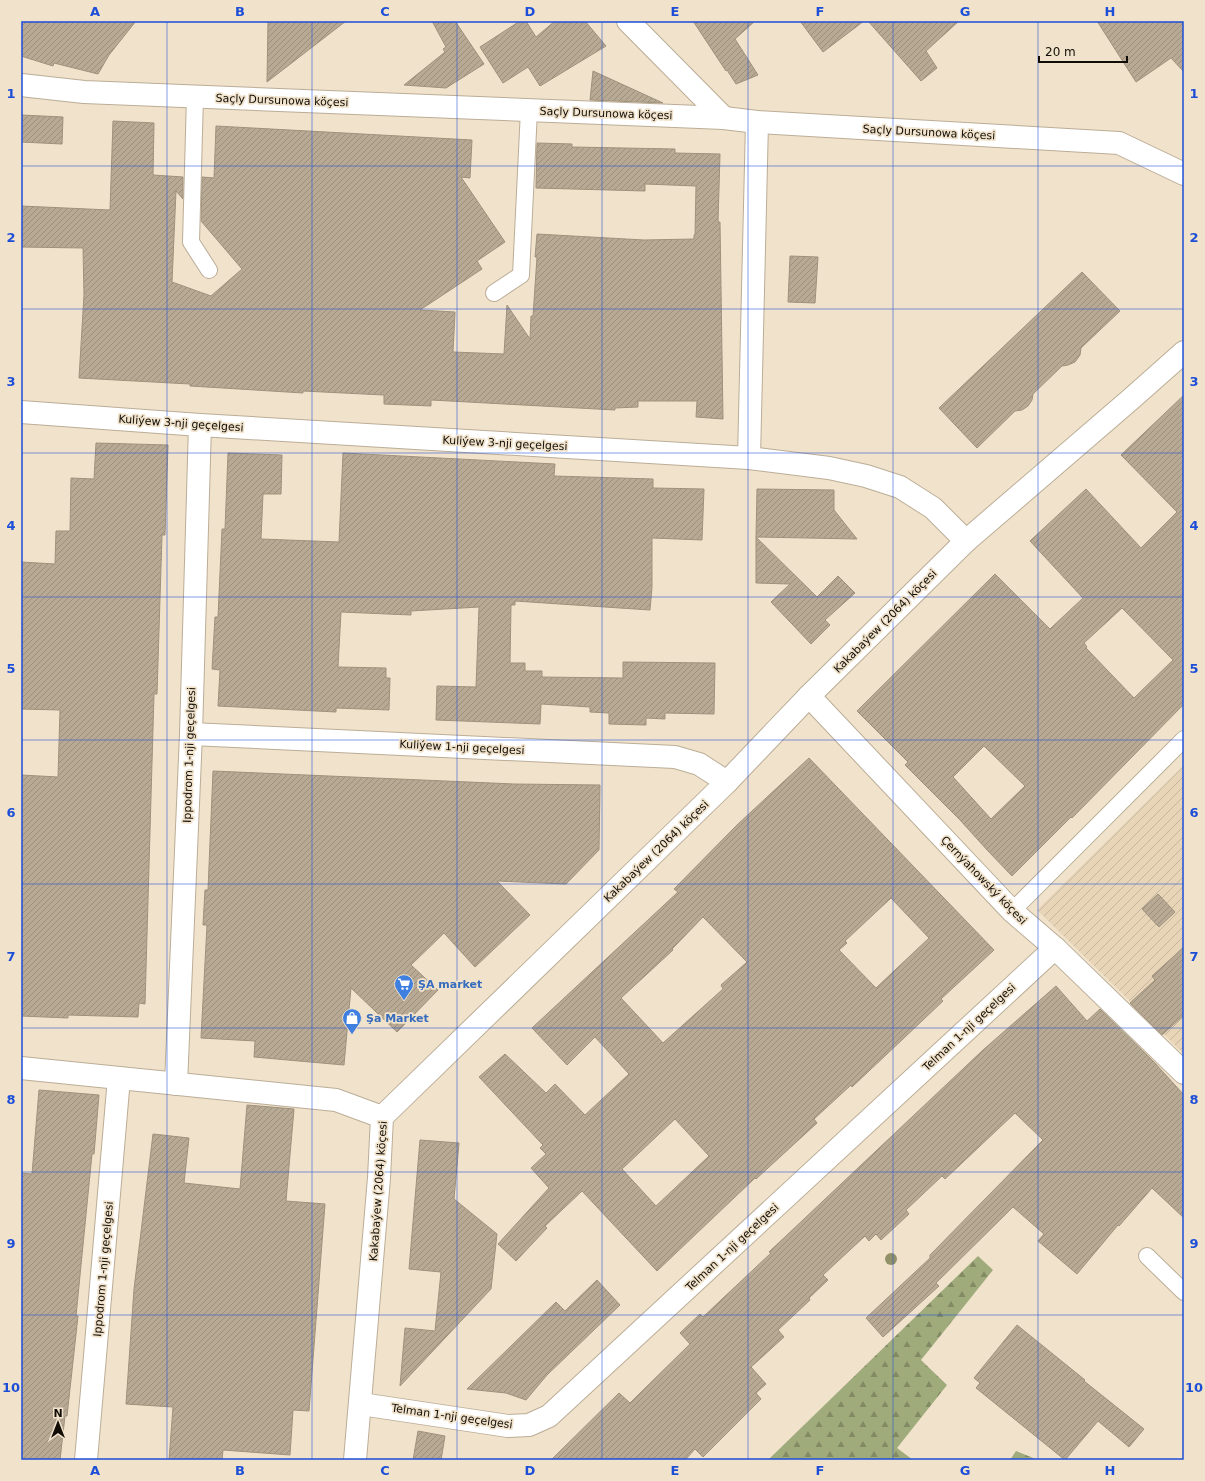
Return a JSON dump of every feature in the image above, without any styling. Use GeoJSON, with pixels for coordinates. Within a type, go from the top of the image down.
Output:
{"type":"FeatureCollection","features":[{"type":"Feature","properties":{"kind":"street"},"geometry":{"type":"LineString","coordinates":[[628,21],[724,118]]}},
{"type":"Feature","properties":{"kind":"street","name":"Saçly Dursunowa köçesi"},"geometry":{"type":"LineString","coordinates":[[21,85],[84,92],[724,118],[757,122],[1119,143],[1184,174]]}},
{"type":"Feature","properties":{"kind":"street"},"geometry":{"type":"LineString","coordinates":[[749,458],[757,122]]}},
{"type":"Feature","properties":{"kind":"street","name":"Kakabaýew (2064) köçesi"},"geometry":{"type":"LineString","coordinates":[[355,1460],[379,1178],[382,1117],[727,782],[810,696],[966,541],[1184,352]]}},
{"type":"Feature","properties":{"kind":"street","name":"Kuliýew 3-nji geçelgesi"},"geometry":{"type":"LineString","coordinates":[[21,412],[200,425],[749,458],[829,468],[866,476],[900,487],[933,508],[966,541]]}},
{"type":"Feature","properties":{"kind":"street","name":"Ippodrom 1-nji geçelgesi"},"geometry":{"type":"LineString","coordinates":[[176,1084],[191,734],[200,425]]}},
{"type":"Feature","properties":{"kind":"street","name":"Çernýahowský köçesi"},"geometry":{"type":"LineString","coordinates":[[810,696],[1012,911],[1055,948],[1184,1073]]}},
{"type":"Feature","properties":{"kind":"street","name":"Kuliýew 1-nji geçelgesi"},"geometry":{"type":"LineString","coordinates":[[191,734],[676,757],[699,764],[727,782]]}},
{"type":"Feature","properties":{"kind":"street","name":"Telman 1-nji geçelgesi"},"geometry":{"type":"LineString","coordinates":[[360,1404],[508,1426],[529,1425],[549,1416],[1055,948]]}},
{"type":"Feature","properties":{"kind":"street"},"geometry":{"type":"LineString","coordinates":[[21,1068],[336,1100],[382,1117]]}},
{"type":"Feature","properties":{"kind":"street","name":"Ippodrom 1-nji geçelgesi"},"geometry":{"type":"LineString","coordinates":[[86,1460],[119,1078]]}},
{"type":"Feature","properties":{"kind":"lane"},"geometry":{"type":"LineString","coordinates":[[195,96],[191,242],[209,270]]}},
{"type":"Feature","properties":{"kind":"lane"},"geometry":{"type":"LineString","coordinates":[[494,293],[521,275],[529,110]]}},
{"type":"Feature","properties":{"kind":"lane"},"geometry":{"type":"LineString","coordinates":[[1012,911],[1184,739]]}},
{"type":"Feature","properties":{"kind":"lane"},"geometry":{"type":"LineString","coordinates":[[1147,1256],[1184,1292]]}},
{"type":"Feature","properties":{"kind":"shaded area"},"geometry":{"type":"Polygon","coordinates":[[[1184,765],[1184,1054],[1037,910],[1184,765]]]}},
{"type":"Feature","properties":{"kind":"green space"},"geometry":{"type":"Polygon","coordinates":[[[978,1256],[993,1270],[921,1360],[947,1385],[897,1448],[913,1460],[768,1460],[978,1256]]]}},
{"type":"Feature","properties":{"kind":"green space"},"geometry":{"type":"Polygon","coordinates":[[[1016,1451],[1038,1460],[1010,1460],[1016,1451]]]}},
{"type":"Feature","properties":{"kind":"building"},"geometry":{"type":"Polygon","coordinates":[[[21,21],[136,21],[109,55],[98,74],[54,63],[53,66],[21,56],[21,21]]]}},
{"type":"Feature","properties":{"kind":"building"},"geometry":{"type":"Polygon","coordinates":[[[268,21],[346,21],[267,82],[268,21]]]}},
{"type":"Feature","properties":{"kind":"building"},"geometry":{"type":"Polygon","coordinates":[[[432,21],[455,21],[484,64],[446,88],[404,85],[445,52],[443,49],[446,47],[432,21]]]}},
{"type":"Feature","properties":{"kind":"building"},"geometry":{"type":"Polygon","coordinates":[[[520,21],[526,21],[536,37],[555,21],[585,21],[606,46],[540,86],[528,67],[503,83],[480,47],[520,21]]]}},
{"type":"Feature","properties":{"kind":"building"},"geometry":{"type":"Polygon","coordinates":[[[693,21],[755,21],[735,39],[758,75],[736,84],[693,21]]]}},
{"type":"Feature","properties":{"kind":"building"},"geometry":{"type":"Polygon","coordinates":[[[800,21],[864,21],[823,52],[800,21]]]}},
{"type":"Feature","properties":{"kind":"building"},"geometry":{"type":"Polygon","coordinates":[[[868,21],[959,21],[926,51],[937,68],[921,81],[868,21]]]}},
{"type":"Feature","properties":{"kind":"building"},"geometry":{"type":"Polygon","coordinates":[[[1097,21],[1184,21],[1184,72],[1171,58],[1136,82],[1097,21]]]}},
{"type":"Feature","properties":{"kind":"building"},"geometry":{"type":"Polygon","coordinates":[[[593,71],[663,103],[590,100],[593,71]]]}},
{"type":"Feature","properties":{"kind":"building"},"geometry":{"type":"Polygon","coordinates":[[[21,115],[63,117],[62,144],[21,142],[21,115]]]}},
{"type":"Feature","properties":{"kind":"building"},"geometry":{"type":"Polygon","coordinates":[[[113,121],[154,123],[153,175],[183,177],[183,199],[176,191],[172,282],[211,296],[242,269],[201,221],[202,177],[214,178],[216,126],[472,140],[470,178],[461,177],[505,242],[477,261],[482,269],[420,310],[455,312],[453,352],[504,354],[507,305],[530,339],[537,257],[535,257],[537,234],[644,240],[694,239],[696,186],[645,184],[645,191],[536,188],[537,143],[572,144],[572,147],[675,149],[675,153],[720,154],[718,222],[720,222],[723,419],[696,417],[697,401],[638,401],[638,407],[615,408],[615,410],[431,400],[431,406],[384,404],[384,395],[303,391],[303,393],[190,386],[190,384],[79,378],[84,295],[83,248],[21,247],[21,206],[110,210],[113,121]]]}},
{"type":"Feature","properties":{"kind":"building"},"geometry":{"type":"Polygon","coordinates":[[[790,256],[818,257],[815,303],[788,302],[790,256]]]}},
{"type":"Feature","properties":{"kind":"building"},"geometry":{"type":"Polygon","coordinates":[[[1082,272],[1120,311],[1081,348],[1080,355],[1075,362],[1062,366],[1033,394],[1032,400],[1028,406],[1022,410],[1015,411],[977,448],[939,408],[1082,272]]]}},
{"type":"Feature","properties":{"kind":"building"},"geometry":{"type":"Polygon","coordinates":[[[1184,395],[1184,704],[1072,818],[1071,817],[1012,876],[960,820],[905,765],[908,762],[857,711],[995,574],[1050,629],[1083,598],[1030,541],[1086,489],[1141,548],[1177,512],[1121,455],[1184,395]],[[1122,608],[1084,643],[1087,647],[1086,648],[1134,698],[1173,660],[1122,608]],[[984,746],[953,777],[991,819],[1025,786],[984,746]]]}},
{"type":"Feature","properties":{"kind":"building"},"geometry":{"type":"Polygon","coordinates":[[[96,443],[168,445],[165,535],[162,535],[157,694],[154,694],[145,1004],[139,1003],[138,1017],[68,1015],[68,1018],[21,1016],[21,775],[58,777],[60,710],[21,709],[23,611],[21,610],[21,562],[55,564],[56,531],[70,531],[71,478],[94,479],[96,443]]]}},
{"type":"Feature","properties":{"kind":"building"},"geometry":{"type":"Polygon","coordinates":[[[228,453],[282,455],[281,494],[263,494],[261,539],[339,542],[343,453],[555,464],[554,476],[653,479],[653,488],[704,489],[702,540],[652,538],[652,587],[650,610],[515,601],[515,605],[511,605],[510,663],[525,663],[525,671],[542,671],[542,677],[623,678],[623,662],[715,663],[714,714],[665,713],[665,719],[646,718],[646,725],[609,724],[609,713],[590,712],[590,707],[541,704],[540,724],[436,720],[437,686],[476,687],[479,607],[411,611],[411,615],[341,612],[338,667],[386,668],[386,678],[390,678],[389,710],[336,708],[336,712],[218,706],[220,670],[212,669],[215,617],[218,617],[222,529],[225,529],[228,453]]]}},
{"type":"Feature","properties":{"kind":"building"},"geometry":{"type":"Polygon","coordinates":[[[757,489],[834,490],[834,510],[857,539],[756,537],[757,489]]]}},
{"type":"Feature","properties":{"kind":"building"},"geometry":{"type":"Polygon","coordinates":[[[756,537],[817,597],[838,576],[855,593],[825,620],[830,625],[811,644],[771,602],[790,584],[756,583],[756,537]]]}},
{"type":"Feature","properties":{"kind":"building"},"geometry":{"type":"Polygon","coordinates":[[[809,758],[994,950],[941,999],[943,1001],[852,1087],[851,1085],[814,1119],[817,1123],[756,1179],[755,1178],[657,1271],[582,1191],[545,1226],[547,1228],[516,1261],[498,1244],[549,1188],[531,1168],[546,1154],[540,1148],[543,1145],[479,1077],[505,1054],[546,1093],[555,1084],[585,1115],[629,1074],[595,1037],[567,1065],[532,1028],[678,892],[674,889],[737,825],[809,758]],[[891,898],[845,941],[847,943],[839,950],[876,988],[929,938],[891,898]],[[703,917],[672,949],[673,950],[621,998],[663,1043],[723,989],[721,985],[747,962],[703,917]],[[675,1119],[622,1169],[656,1206],[709,1156],[675,1119]]]}},
{"type":"Feature","properties":{"kind":"building"},"geometry":{"type":"Polygon","coordinates":[[[213,771],[514,784],[600,785],[599,850],[566,884],[497,881],[530,915],[475,967],[444,933],[411,965],[438,990],[397,1032],[351,988],[344,1065],[254,1057],[255,1041],[201,1038],[207,925],[203,925],[205,890],[208,890],[213,771]]]}},
{"type":"Feature","properties":{"kind":"building"},"geometry":{"type":"Polygon","coordinates":[[[1158,894],[1175,912],[1159,927],[1142,909],[1158,894]]]}},
{"type":"Feature","properties":{"kind":"building"},"geometry":{"type":"Polygon","coordinates":[[[1184,947],[1184,1015],[1162,1035],[1130,1003],[1155,980],[1152,976],[1184,947]]]}},
{"type":"Feature","properties":{"kind":"building"},"geometry":{"type":"Polygon","coordinates":[[[1056,986],[1087,1021],[1100,1009],[1154,1062],[1184,1095],[1184,1218],[1152,1188],[1119,1226],[1118,1225],[1077,1274],[1038,1241],[1044,1234],[1013,1207],[936,1283],[939,1286],[883,1337],[866,1318],[930,1258],[930,1255],[1043,1140],[1015,1113],[945,1179],[942,1176],[906,1210],[909,1214],[881,1240],[876,1234],[869,1241],[865,1236],[823,1275],[828,1280],[809,1298],[810,1300],[778,1330],[784,1337],[751,1367],[766,1384],[756,1393],[761,1399],[703,1457],[695,1449],[685,1460],[551,1460],[619,1393],[630,1403],[690,1344],[680,1333],[700,1314],[703,1317],[771,1253],[769,1252],[983,1050],[1056,986]]]}},
{"type":"Feature","properties":{"kind":"building"},"geometry":{"type":"Polygon","coordinates":[[[39,1090],[99,1095],[76,1316],[78,1316],[67,1416],[65,1416],[60,1460],[21,1460],[21,1173],[32,1174],[39,1090]]]}},
{"type":"Feature","properties":{"kind":"building"},"geometry":{"type":"Polygon","coordinates":[[[247,1105],[294,1109],[286,1201],[325,1204],[309,1411],[293,1410],[290,1455],[223,1450],[222,1460],[169,1460],[173,1407],[126,1404],[134,1289],[153,1134],[189,1138],[184,1183],[240,1189],[247,1105]]]}},
{"type":"Feature","properties":{"kind":"building"},"geometry":{"type":"Polygon","coordinates":[[[420,1140],[459,1143],[454,1199],[497,1234],[491,1289],[400,1386],[405,1328],[435,1331],[441,1272],[409,1269],[420,1140]]]}},
{"type":"Feature","properties":{"kind":"building"},"geometry":{"type":"Polygon","coordinates":[[[597,1280],[620,1305],[547,1375],[526,1400],[506,1393],[467,1389],[556,1302],[565,1311],[597,1280]]]}},
{"type":"Feature","properties":{"kind":"building"},"geometry":{"type":"Polygon","coordinates":[[[1017,1325],[1144,1429],[1129,1447],[1098,1421],[1065,1460],[976,1388],[980,1383],[974,1378],[1017,1325]]]}},
{"type":"Feature","properties":{"kind":"building"},"geometry":{"type":"Polygon","coordinates":[[[418,1431],[445,1436],[441,1460],[413,1460],[418,1431]]]}},
{"type":"Feature","properties":{"kind":"place","name":"ŞA market"},"geometry":{"type":"Point","coordinates":[404,1001]}},
{"type":"Feature","properties":{"kind":"place","name":"Şa Market"},"geometry":{"type":"Point","coordinates":[352,1035]}}]}
